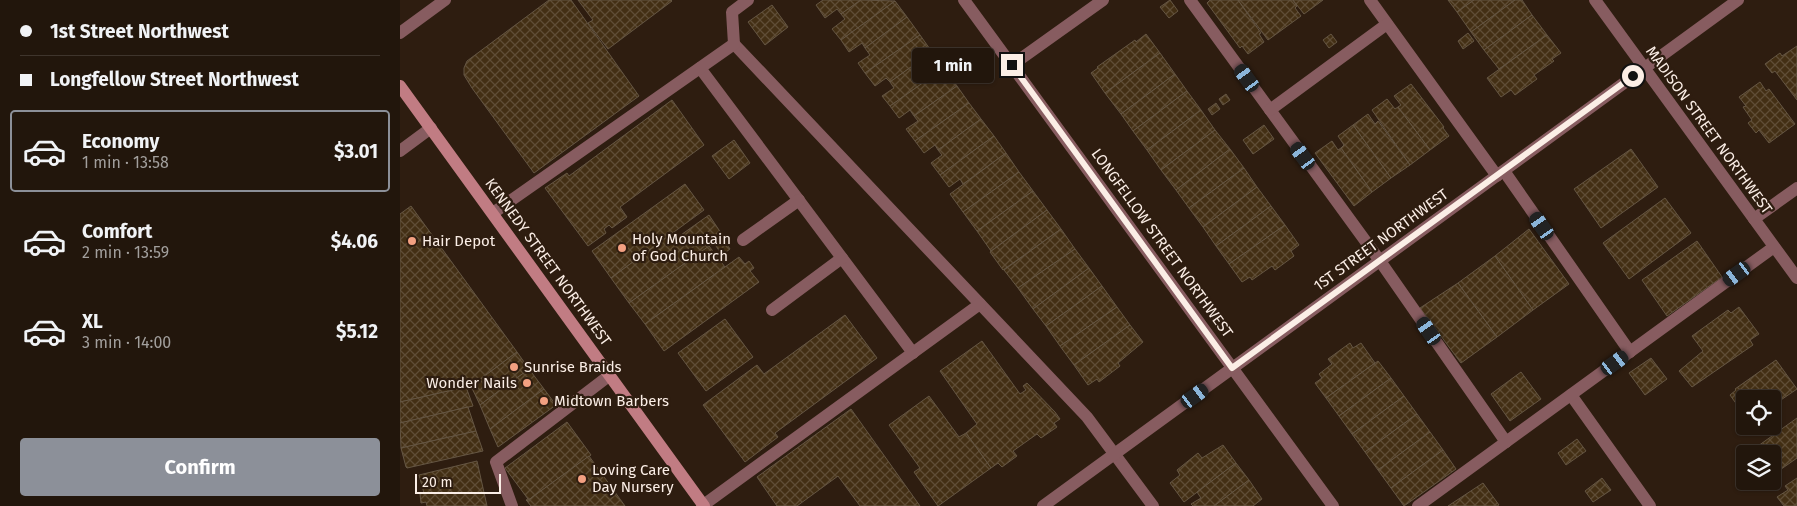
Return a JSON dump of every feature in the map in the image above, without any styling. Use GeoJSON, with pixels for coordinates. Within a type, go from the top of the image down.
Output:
{"type":"FeatureCollection","features":[{"type":"Feature","properties":{"kind":"street"},"geometry":{"type":"LineString","coordinates":[[400,33],[445,0]]}},
{"type":"Feature","properties":{"kind":"street"},"geometry":{"type":"LineString","coordinates":[[748,0],[732,12],[734,44],[1087,417],[1153,506]]}},
{"type":"Feature","properties":{"kind":"street","name":"LONGFELLOW STREET NORTHWEST"},"geometry":{"type":"LineString","coordinates":[[964,0],[1333,506]]}},
{"type":"Feature","properties":{"kind":"street"},"geometry":{"type":"LineString","coordinates":[[1012,65],[1103,0]]}},
{"type":"Feature","properties":{"kind":"street"},"geometry":{"type":"LineString","coordinates":[[1190,0],[1380,261],[1506,442]]}},
{"type":"Feature","properties":{"kind":"street"},"geometry":{"type":"LineString","coordinates":[[1370,0],[1501,173],[1630,352]]}},
{"type":"Feature","properties":{"kind":"street","name":"MADISON STREET NORTHWEST"},"geometry":{"type":"LineString","coordinates":[[1595,0],[1797,278]]}},
{"type":"Feature","properties":{"kind":"street","name":"1ST STREET NORTHWEST"},"geometry":{"type":"LineString","coordinates":[[1043,506],[1738,0]]}},
{"type":"Feature","properties":{"kind":"street"},"geometry":{"type":"LineString","coordinates":[[1270,110],[1387,24]]}},
{"type":"Feature","properties":{"kind":"street"},"geometry":{"type":"LineString","coordinates":[[493,214],[734,44]]}},
{"type":"Feature","properties":{"kind":"street"},"geometry":{"type":"LineString","coordinates":[[700,68],[913,353]]}},
{"type":"Feature","properties":{"kind":"street","name":"KENNEDY STREET NORTHWEST"},"geometry":{"type":"LineString","coordinates":[[400,86],[703,506]]}},
{"type":"Feature","properties":{"kind":"street"},"geometry":{"type":"LineString","coordinates":[[400,152],[431,128]]}},
{"type":"Feature","properties":{"kind":"street"},"geometry":{"type":"LineString","coordinates":[[1754,219],[1797,188]]}},
{"type":"Feature","properties":{"kind":"street"},"geometry":{"type":"LineString","coordinates":[[743,240],[799,200]]}},
{"type":"Feature","properties":{"kind":"street"},"geometry":{"type":"LineString","coordinates":[[1418,506],[1774,247]]}},
{"type":"Feature","properties":{"kind":"street"},"geometry":{"type":"LineString","coordinates":[[772,310],[842,258]]}},
{"type":"Feature","properties":{"kind":"street"},"geometry":{"type":"LineString","coordinates":[[703,506],[980,304]]}},
{"type":"Feature","properties":{"kind":"street"},"geometry":{"type":"LineString","coordinates":[[512,506],[496,462],[610,375]]}},
{"type":"Feature","properties":{"kind":"street"},"geometry":{"type":"LineString","coordinates":[[1571,395],[1650,506]]}},
{"type":"Feature","properties":{"kind":"building"},"geometry":{"type":"Polygon","coordinates":[[[549,0],[571,0],[639,96],[534,173],[472,88],[464,75],[464,68],[467,61],[549,0]]]}},
{"type":"Feature","properties":{"kind":"building"},"geometry":{"type":"Polygon","coordinates":[[[578,0],[672,1],[608,49],[588,23],[593,20],[578,0]]]}},
{"type":"Feature","properties":{"kind":"building"},"geometry":{"type":"Polygon","coordinates":[[[823,0],[861,0],[841,14],[837,9],[825,18],[816,5],[823,0]]]}},
{"type":"Feature","properties":{"kind":"building"},"geometry":{"type":"Polygon","coordinates":[[[861,0],[895,1],[841,40],[832,29],[845,19],[841,14],[861,0]]]}},
{"type":"Feature","properties":{"kind":"building"},"geometry":{"type":"Polygon","coordinates":[[[1170,0],[1178,11],[1169,18],[1160,7],[1170,0]]]}},
{"type":"Feature","properties":{"kind":"building"},"geometry":{"type":"Polygon","coordinates":[[[1210,0],[1238,0],[1261,33],[1259,34],[1264,42],[1248,54],[1242,46],[1240,48],[1207,3],[1210,0]]]}},
{"type":"Feature","properties":{"kind":"building"},"geometry":{"type":"Polygon","coordinates":[[[1238,0],[1293,0],[1297,6],[1295,8],[1301,16],[1268,40],[1238,0]]]}},
{"type":"Feature","properties":{"kind":"building"},"geometry":{"type":"Polygon","coordinates":[[[1293,0],[1323,0],[1304,14],[1293,0]]]}},
{"type":"Feature","properties":{"kind":"building"},"geometry":{"type":"Polygon","coordinates":[[[1448,0],[1474,0],[1457,12],[1448,0]]]}},
{"type":"Feature","properties":{"kind":"building"},"geometry":{"type":"Polygon","coordinates":[[[1474,0],[1515,0],[1471,32],[1457,12],[1474,0]]]}},
{"type":"Feature","properties":{"kind":"building"},"geometry":{"type":"Polygon","coordinates":[[[1515,0],[1522,0],[1532,15],[1484,50],[1471,32],[1515,0]]]}},
{"type":"Feature","properties":{"kind":"building"},"geometry":{"type":"Polygon","coordinates":[[[895,1],[907,17],[865,48],[862,43],[849,52],[841,40],[895,1]]]}},
{"type":"Feature","properties":{"kind":"building"},"geometry":{"type":"Polygon","coordinates":[[[772,5],[788,27],[765,45],[748,22],[772,5]]]}},
{"type":"Feature","properties":{"kind":"building"},"geometry":{"type":"Polygon","coordinates":[[[1532,15],[1547,35],[1499,69],[1484,50],[1532,15]]]}},
{"type":"Feature","properties":{"kind":"building"},"geometry":{"type":"Polygon","coordinates":[[[907,17],[920,35],[865,73],[858,63],[870,55],[865,48],[907,17]]]}},
{"type":"Feature","properties":{"kind":"building"},"geometry":{"type":"Polygon","coordinates":[[[1468,33],[1474,41],[1463,49],[1458,41],[1468,33]]]}},
{"type":"Feature","properties":{"kind":"building"},"geometry":{"type":"Polygon","coordinates":[[[1146,34],[1160,53],[1105,93],[1091,73],[1146,34]]]}},
{"type":"Feature","properties":{"kind":"building"},"geometry":{"type":"Polygon","coordinates":[[[1331,34],[1337,42],[1329,48],[1323,40],[1331,34]]]}},
{"type":"Feature","properties":{"kind":"building"},"geometry":{"type":"Polygon","coordinates":[[[920,35],[932,52],[890,82],[886,78],[875,86],[865,73],[920,35]]]}},
{"type":"Feature","properties":{"kind":"building"},"geometry":{"type":"Polygon","coordinates":[[[1547,35],[1561,53],[1552,59],[1554,61],[1534,75],[1537,79],[1515,95],[1511,90],[1501,97],[1487,78],[1547,35]]]}},
{"type":"Feature","properties":{"kind":"building"},"geometry":{"type":"Polygon","coordinates":[[[1797,46],[1797,100],[1775,71],[1772,73],[1765,64],[1780,53],[1782,56],[1797,46]]]}},
{"type":"Feature","properties":{"kind":"building"},"geometry":{"type":"Polygon","coordinates":[[[932,52],[944,68],[890,106],[882,96],[894,88],[890,82],[932,52]]]}},
{"type":"Feature","properties":{"kind":"building"},"geometry":{"type":"Polygon","coordinates":[[[1160,53],[1175,74],[1121,114],[1105,93],[1160,53]]]}},
{"type":"Feature","properties":{"kind":"building"},"geometry":{"type":"Polygon","coordinates":[[[944,68],[957,86],[914,116],[910,110],[899,118],[890,106],[944,68]]]}},
{"type":"Feature","properties":{"kind":"building"},"geometry":{"type":"Polygon","coordinates":[[[1175,74],[1187,91],[1133,131],[1121,114],[1175,74]]]}},
{"type":"Feature","properties":{"kind":"building"},"geometry":{"type":"Polygon","coordinates":[[[1760,82],[1766,91],[1769,89],[1795,124],[1769,143],[1759,130],[1756,133],[1748,123],[1752,120],[1743,107],[1746,106],[1739,97],[1760,82]]]}},
{"type":"Feature","properties":{"kind":"building"},"geometry":{"type":"Polygon","coordinates":[[[1411,84],[1449,136],[1430,150],[1398,107],[1401,105],[1394,96],[1411,84]]]}},
{"type":"Feature","properties":{"kind":"building"},"geometry":{"type":"Polygon","coordinates":[[[957,86],[969,103],[915,141],[906,129],[918,121],[914,116],[957,86]]]}},
{"type":"Feature","properties":{"kind":"building"},"geometry":{"type":"Polygon","coordinates":[[[1187,91],[1201,110],[1147,150],[1133,131],[1187,91]]]}},
{"type":"Feature","properties":{"kind":"building"},"geometry":{"type":"Polygon","coordinates":[[[1226,94],[1230,100],[1223,105],[1219,99],[1226,94]]]}},
{"type":"Feature","properties":{"kind":"building"},"geometry":{"type":"Polygon","coordinates":[[[1387,99],[1395,109],[1398,107],[1430,150],[1410,165],[1372,110],[1387,99]]]}},
{"type":"Feature","properties":{"kind":"building"},"geometry":{"type":"Polygon","coordinates":[[[672,100],[704,145],[620,207],[627,217],[612,228],[609,225],[604,229],[606,233],[588,246],[545,188],[567,173],[569,176],[672,100]]]}},
{"type":"Feature","properties":{"kind":"building"},"geometry":{"type":"Polygon","coordinates":[[[969,103],[981,119],[938,150],[935,145],[924,153],[915,141],[969,103]]]}},
{"type":"Feature","properties":{"kind":"building"},"geometry":{"type":"Polygon","coordinates":[[[1216,103],[1220,109],[1212,115],[1208,109],[1216,103]]]}},
{"type":"Feature","properties":{"kind":"building"},"geometry":{"type":"Polygon","coordinates":[[[1201,110],[1215,130],[1161,170],[1147,150],[1201,110]]]}},
{"type":"Feature","properties":{"kind":"building"},"geometry":{"type":"Polygon","coordinates":[[[1368,114],[1375,124],[1378,121],[1410,165],[1391,178],[1353,125],[1368,114]]]}},
{"type":"Feature","properties":{"kind":"building"},"geometry":{"type":"Polygon","coordinates":[[[981,119],[994,136],[940,175],[931,163],[942,155],[938,150],[981,119]]]}},
{"type":"Feature","properties":{"kind":"building"},"geometry":{"type":"Polygon","coordinates":[[[1264,125],[1274,139],[1253,154],[1243,140],[1264,125]]]}},
{"type":"Feature","properties":{"kind":"building"},"geometry":{"type":"Polygon","coordinates":[[[1353,125],[1391,178],[1372,192],[1341,148],[1344,145],[1338,136],[1353,125]]]}},
{"type":"Feature","properties":{"kind":"building"},"geometry":{"type":"Polygon","coordinates":[[[1215,130],[1230,149],[1176,190],[1161,170],[1215,130]]]}},
{"type":"Feature","properties":{"kind":"building"},"geometry":{"type":"Polygon","coordinates":[[[994,136],[1006,153],[963,184],[960,179],[949,187],[940,175],[994,136]]]}},
{"type":"Feature","properties":{"kind":"building"},"geometry":{"type":"Polygon","coordinates":[[[734,140],[750,163],[729,179],[712,156],[734,140]]]}},
{"type":"Feature","properties":{"kind":"building"},"geometry":{"type":"Polygon","coordinates":[[[1332,141],[1338,150],[1341,148],[1372,192],[1354,206],[1315,153],[1332,141]]]}},
{"type":"Feature","properties":{"kind":"building"},"geometry":{"type":"Polygon","coordinates":[[[1230,149],[1244,168],[1189,208],[1176,190],[1230,149]]]}},
{"type":"Feature","properties":{"kind":"building"},"geometry":{"type":"Polygon","coordinates":[[[1631,149],[1658,187],[1601,228],[1574,189],[1631,149]]]}},
{"type":"Feature","properties":{"kind":"building"},"geometry":{"type":"Polygon","coordinates":[[[1006,153],[1019,172],[963,212],[950,194],[1006,153]]]}},
{"type":"Feature","properties":{"kind":"building"},"geometry":{"type":"Polygon","coordinates":[[[1244,168],[1257,187],[1203,227],[1189,208],[1244,168]]]}},
{"type":"Feature","properties":{"kind":"building"},"geometry":{"type":"Polygon","coordinates":[[[1019,172],[1033,191],[977,231],[963,212],[1019,172]]]}},
{"type":"Feature","properties":{"kind":"building"},"geometry":{"type":"Polygon","coordinates":[[[685,184],[704,210],[611,278],[592,251],[685,184]]]}},
{"type":"Feature","properties":{"kind":"building"},"geometry":{"type":"Polygon","coordinates":[[[1257,187],[1271,206],[1216,246],[1203,227],[1257,187]]]}},
{"type":"Feature","properties":{"kind":"building"},"geometry":{"type":"Polygon","coordinates":[[[1033,191],[1047,210],[991,251],[977,231],[1033,191]]]}},
{"type":"Feature","properties":{"kind":"building"},"geometry":{"type":"Polygon","coordinates":[[[1665,198],[1691,233],[1629,279],[1603,243],[1665,198]]]}},
{"type":"Feature","properties":{"kind":"building"},"geometry":{"type":"Polygon","coordinates":[[[411,206],[517,352],[471,386],[400,402],[400,214],[411,206]]]}},
{"type":"Feature","properties":{"kind":"building"},"geometry":{"type":"Polygon","coordinates":[[[1271,206],[1285,225],[1229,264],[1216,246],[1271,206]]]}},
{"type":"Feature","properties":{"kind":"building"},"geometry":{"type":"Polygon","coordinates":[[[1047,210],[1061,229],[1003,270],[990,252],[1047,210]]]}},
{"type":"Feature","properties":{"kind":"building"},"geometry":{"type":"Polygon","coordinates":[[[709,215],[730,249],[722,255],[714,243],[629,303],[611,278],[674,232],[678,237],[709,215]]]}},
{"type":"Feature","properties":{"kind":"building"},"geometry":{"type":"Polygon","coordinates":[[[1285,225],[1299,245],[1291,251],[1294,256],[1275,270],[1272,266],[1252,280],[1250,277],[1242,282],[1229,264],[1285,225]]]}},
{"type":"Feature","properties":{"kind":"building"},"geometry":{"type":"Polygon","coordinates":[[[1061,229],[1075,249],[1018,288],[1004,270],[1061,229]]]}},
{"type":"Feature","properties":{"kind":"building"},"geometry":{"type":"Polygon","coordinates":[[[1529,229],[1569,284],[1533,310],[1495,256],[1529,229]]]}},
{"type":"Feature","properties":{"kind":"building"},"geometry":{"type":"Polygon","coordinates":[[[1697,241],[1722,277],[1667,316],[1642,280],[1697,241]]]}},
{"type":"Feature","properties":{"kind":"building"},"geometry":{"type":"Polygon","coordinates":[[[709,246],[725,267],[645,324],[629,303],[709,246]]]}},
{"type":"Feature","properties":{"kind":"building"},"geometry":{"type":"Polygon","coordinates":[[[1075,249],[1089,268],[1033,309],[1018,288],[1075,249]]]}},
{"type":"Feature","properties":{"kind":"building"},"geometry":{"type":"Polygon","coordinates":[[[1495,256],[1533,310],[1497,337],[1458,283],[1495,256]]]}},
{"type":"Feature","properties":{"kind":"building"},"geometry":{"type":"Polygon","coordinates":[[[739,257],[745,264],[749,261],[754,268],[750,271],[759,282],[664,351],[645,324],[739,257]]]}},
{"type":"Feature","properties":{"kind":"building"},"geometry":{"type":"Polygon","coordinates":[[[1089,268],[1102,286],[1046,326],[1033,309],[1089,268]]]}},
{"type":"Feature","properties":{"kind":"building"},"geometry":{"type":"Polygon","coordinates":[[[1458,283],[1497,337],[1461,363],[1420,308],[1458,283]]]}},
{"type":"Feature","properties":{"kind":"building"},"geometry":{"type":"Polygon","coordinates":[[[1102,286],[1117,307],[1060,346],[1046,326],[1102,286]]]}},
{"type":"Feature","properties":{"kind":"building"},"geometry":{"type":"Polygon","coordinates":[[[1117,307],[1130,325],[1074,365],[1060,346],[1117,307]]]}},
{"type":"Feature","properties":{"kind":"building"},"geometry":{"type":"Polygon","coordinates":[[[1739,307],[1759,334],[1750,340],[1753,345],[1692,387],[1679,371],[1703,351],[1692,336],[1728,310],[1731,313],[1739,307]]]}},
{"type":"Feature","properties":{"kind":"building"},"geometry":{"type":"Polygon","coordinates":[[[845,315],[877,358],[775,433],[778,437],[745,462],[703,405],[757,365],[764,374],[845,315]]]}},
{"type":"Feature","properties":{"kind":"building"},"geometry":{"type":"Polygon","coordinates":[[[725,319],[753,357],[706,391],[678,353],[725,319]]]}},
{"type":"Feature","properties":{"kind":"building"},"geometry":{"type":"Polygon","coordinates":[[[1130,325],[1143,342],[1118,363],[1120,366],[1099,382],[1097,379],[1088,385],[1074,365],[1130,325]]]}},
{"type":"Feature","properties":{"kind":"building"},"geometry":{"type":"Polygon","coordinates":[[[982,341],[1020,394],[1026,390],[1023,386],[1027,383],[1060,419],[1054,423],[1057,427],[1041,438],[1037,434],[1013,451],[1017,456],[1002,467],[998,463],[991,468],[966,433],[977,424],[940,371],[982,341]]]}},
{"type":"Feature","properties":{"kind":"building"},"geometry":{"type":"Polygon","coordinates":[[[1350,343],[1353,348],[1361,343],[1375,363],[1326,398],[1315,383],[1322,378],[1319,374],[1332,364],[1328,359],[1350,343]]]}},
{"type":"Feature","properties":{"kind":"building"},"geometry":{"type":"Polygon","coordinates":[[[517,352],[529,369],[480,405],[471,386],[517,352]]]}},
{"type":"Feature","properties":{"kind":"building"},"geometry":{"type":"Polygon","coordinates":[[[1651,358],[1667,379],[1645,395],[1629,373],[1651,358]]]}},
{"type":"Feature","properties":{"kind":"building"},"geometry":{"type":"Polygon","coordinates":[[[1776,360],[1797,389],[1781,400],[1781,390],[1735,389],[1776,360]]]}},
{"type":"Feature","properties":{"kind":"building"},"geometry":{"type":"Polygon","coordinates":[[[1378,361],[1391,378],[1339,416],[1326,398],[1378,361]]]}},
{"type":"Feature","properties":{"kind":"building"},"geometry":{"type":"Polygon","coordinates":[[[529,369],[544,389],[490,429],[480,405],[529,369]]]}},
{"type":"Feature","properties":{"kind":"building"},"geometry":{"type":"Polygon","coordinates":[[[1521,372],[1541,399],[1510,421],[1491,394],[1521,372]]]}},
{"type":"Feature","properties":{"kind":"building"},"geometry":{"type":"Polygon","coordinates":[[[1391,378],[1404,396],[1352,434],[1339,416],[1391,378]]]}},
{"type":"Feature","properties":{"kind":"building"},"geometry":{"type":"Polygon","coordinates":[[[466,387],[473,406],[400,423],[400,402],[466,387]]]}},
{"type":"Feature","properties":{"kind":"building"},"geometry":{"type":"Polygon","coordinates":[[[544,389],[556,405],[498,447],[490,429],[544,389]]]}},
{"type":"Feature","properties":{"kind":"building"},"geometry":{"type":"Polygon","coordinates":[[[1736,390],[1736,403],[1730,395],[1736,390]]]}},
{"type":"Feature","properties":{"kind":"building"},"geometry":{"type":"Polygon","coordinates":[[[929,396],[959,437],[966,433],[991,468],[938,506],[914,472],[920,468],[889,425],[929,396]]]}},
{"type":"Feature","properties":{"kind":"building"},"geometry":{"type":"Polygon","coordinates":[[[1404,396],[1417,414],[1365,452],[1352,434],[1404,396]]]}},
{"type":"Feature","properties":{"kind":"building"},"geometry":{"type":"Polygon","coordinates":[[[468,407],[476,431],[401,448],[400,423],[468,407]]]}},
{"type":"Feature","properties":{"kind":"building"},"geometry":{"type":"Polygon","coordinates":[[[851,409],[920,506],[860,506],[838,476],[797,506],[777,506],[757,477],[851,409]]]}},
{"type":"Feature","properties":{"kind":"building"},"geometry":{"type":"Polygon","coordinates":[[[1417,414],[1430,432],[1378,470],[1365,452],[1417,414]]]}},
{"type":"Feature","properties":{"kind":"building"},"geometry":{"type":"Polygon","coordinates":[[[1797,418],[1797,458],[1781,469],[1781,445],[1759,445],[1773,435],[1781,435],[1781,429],[1797,418]]]}},
{"type":"Feature","properties":{"kind":"building"},"geometry":{"type":"Polygon","coordinates":[[[567,422],[591,455],[527,501],[528,499],[505,468],[567,422]]]}},
{"type":"Feature","properties":{"kind":"building"},"geometry":{"type":"Polygon","coordinates":[[[476,431],[483,451],[406,467],[401,448],[476,431]]]}},
{"type":"Feature","properties":{"kind":"building"},"geometry":{"type":"Polygon","coordinates":[[[1430,432],[1443,450],[1391,488],[1378,470],[1430,432]]]}},
{"type":"Feature","properties":{"kind":"building"},"geometry":{"type":"Polygon","coordinates":[[[1577,439],[1586,451],[1566,465],[1558,453],[1577,439]]]}},
{"type":"Feature","properties":{"kind":"building"},"geometry":{"type":"Polygon","coordinates":[[[1223,445],[1236,463],[1184,502],[1170,483],[1180,475],[1177,470],[1198,453],[1202,458],[1223,445]]]}},
{"type":"Feature","properties":{"kind":"building"},"geometry":{"type":"Polygon","coordinates":[[[1443,450],[1456,469],[1404,506],[1391,488],[1443,450]]]}},
{"type":"Feature","properties":{"kind":"building","name":"Loving Care Day Nursery"},"geometry":{"type":"Polygon","coordinates":[[[589,456],[625,506],[531,506],[527,501],[589,456]]]}},
{"type":"Feature","properties":{"kind":"building"},"geometry":{"type":"Polygon","coordinates":[[[477,461],[487,506],[427,506],[426,502],[421,503],[420,494],[424,493],[419,475],[477,461]]]}},
{"type":"Feature","properties":{"kind":"building"},"geometry":{"type":"Polygon","coordinates":[[[1236,463],[1249,480],[1214,506],[1193,506],[1191,504],[1201,498],[1197,492],[1236,463]]]}},
{"type":"Feature","properties":{"kind":"building"},"geometry":{"type":"Polygon","coordinates":[[[1602,478],[1611,490],[1593,502],[1585,491],[1602,478]]]}},
{"type":"Feature","properties":{"kind":"building"},"geometry":{"type":"Polygon","coordinates":[[[1797,478],[1797,506],[1784,506],[1777,497],[1788,490],[1785,486],[1797,478]]]}},
{"type":"Feature","properties":{"kind":"building"},"geometry":{"type":"Polygon","coordinates":[[[1249,480],[1262,499],[1253,506],[1214,506],[1249,480]]]}},
{"type":"Feature","properties":{"kind":"building"},"geometry":{"type":"Polygon","coordinates":[[[1483,483],[1499,505],[1448,506],[1483,483]]]}},
{"type":"Feature","properties":{"kind":"place","name":"Hair Depot"},"geometry":{"type":"Point","coordinates":[412,241]}},
{"type":"Feature","properties":{"kind":"place","name":"Holy Mountain of God Church"},"geometry":{"type":"Point","coordinates":[622,248]}},
{"type":"Feature","properties":{"kind":"place","name":"Sunrise Braids"},"geometry":{"type":"Point","coordinates":[514,367]}},
{"type":"Feature","properties":{"kind":"place","name":"Wonder Nails"},"geometry":{"type":"Point","coordinates":[527,383]}},
{"type":"Feature","properties":{"kind":"place","name":"Midtown Barbers"},"geometry":{"type":"Point","coordinates":[544,401]}},
{"type":"Feature","properties":{"kind":"place","name":"Loving Care Day Nursery"},"geometry":{"type":"Point","coordinates":[582,479]}},
{"type":"Feature","properties":{"kind":"route"},"geometry":{"type":"LineString","coordinates":[[1012,65],[1232,368],[1633,76]]}}]}
